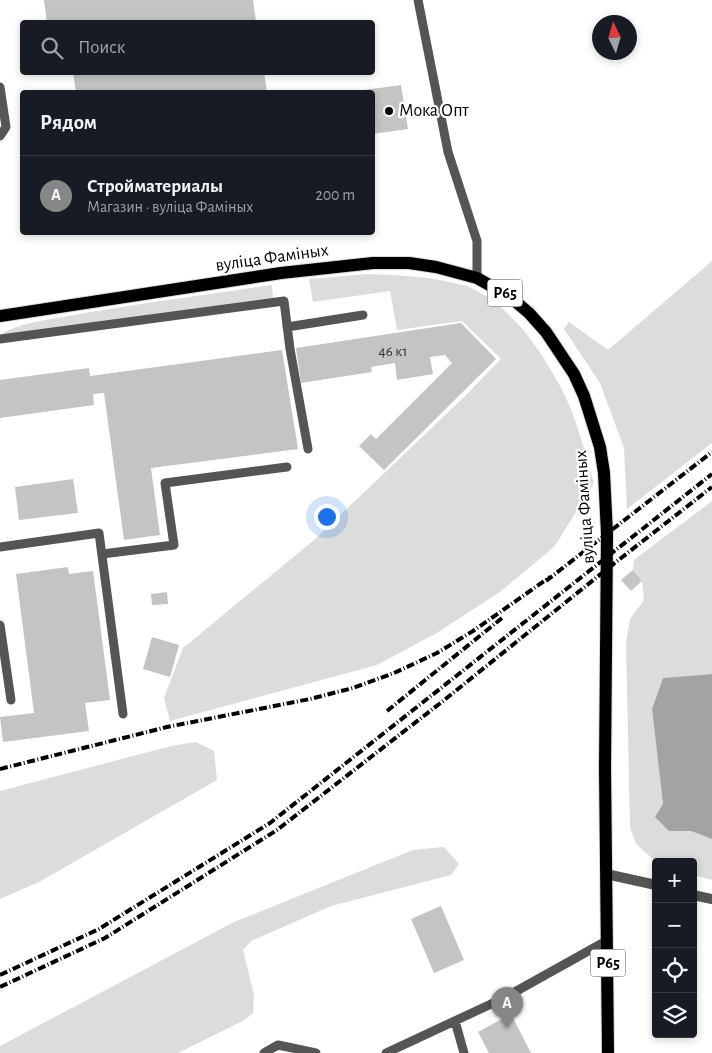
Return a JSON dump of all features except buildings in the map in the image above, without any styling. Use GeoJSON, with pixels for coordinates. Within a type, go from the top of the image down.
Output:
{"type":"FeatureCollection","features":[{"type":"Feature","properties":{"kind":"main road","name":"вуліца Фаміных"},"geometry":{"type":"LineString","coordinates":[[0,316],[281,273],[373,263],[409,263],[436,267],[477,278],[509,296],[529,313],[555,345],[574,374],[584,396],[600,448],[604,473],[607,534],[605,768],[608,1053]]}},
{"type":"Feature","properties":{"kind":"street"},"geometry":{"type":"LineString","coordinates":[[606,874],[652,884]]}},
{"type":"Feature","properties":{"kind":"street"},"geometry":{"type":"LineString","coordinates":[[697,895],[712,899]]}},
{"type":"Feature","properties":{"kind":"lane"},"geometry":{"type":"LineString","coordinates":[[418,0],[448,152],[477,241],[477,278]]}},
{"type":"Feature","properties":{"kind":"lane"},"geometry":{"type":"LineString","coordinates":[[0,87],[6,127],[0,136]]}},
{"type":"Feature","properties":{"kind":"lane"},"geometry":{"type":"LineString","coordinates":[[0,339],[284,300],[308,449]]}},
{"type":"Feature","properties":{"kind":"lane"},"geometry":{"type":"LineString","coordinates":[[288,326],[363,315]]}},
{"type":"Feature","properties":{"kind":"lane"},"geometry":{"type":"LineString","coordinates":[[102,554],[174,545],[165,483],[287,467]]}},
{"type":"Feature","properties":{"kind":"lane"},"geometry":{"type":"LineString","coordinates":[[0,547],[99,533],[123,714]]}},
{"type":"Feature","properties":{"kind":"lane"},"geometry":{"type":"LineString","coordinates":[[0,625],[11,700]]}},
{"type":"Feature","properties":{"kind":"lane"},"geometry":{"type":"LineString","coordinates":[[386,1053],[504,998],[608,940]]}},
{"type":"Feature","properties":{"kind":"lane"},"geometry":{"type":"LineString","coordinates":[[455,1021],[464,1053]]}},
{"type":"Feature","properties":{"kind":"lane"},"geometry":{"type":"LineString","coordinates":[[264,1053],[278,1045],[316,1053]]}},
{"type":"Feature","properties":{"kind":"shaded area"},"geometry":{"type":"Polygon","coordinates":[[[712,261],[712,443],[627,509],[624,448],[600,383],[564,329],[569,322],[608,350],[712,261]]]}},
{"type":"Feature","properties":{"kind":"shaded area"},"geometry":{"type":"Polygon","coordinates":[[[367,274],[420,277],[464,285],[484,295],[510,316],[533,342],[566,397],[594,483],[554,547],[500,592],[435,634],[377,665],[170,721],[164,698],[183,648],[314,540],[464,397],[501,359],[462,321],[397,330],[390,291],[313,302],[309,279],[367,274]]]}},
{"type":"Feature","properties":{"kind":"shaded area"},"geometry":{"type":"Polygon","coordinates":[[[272,285],[273,298],[0,335],[24,325],[42,321],[272,285]]]}},
{"type":"Feature","properties":{"kind":"shaded area"},"geometry":{"type":"Polygon","coordinates":[[[712,501],[712,674],[663,678],[652,709],[663,804],[669,831],[691,831],[712,839],[712,880],[697,876],[697,858],[652,858],[636,844],[630,827],[626,642],[630,619],[644,600],[642,581],[633,570],[634,560],[712,501]]]}},
{"type":"Feature","properties":{"kind":"shaded area"},"geometry":{"type":"Polygon","coordinates":[[[712,674],[712,839],[691,831],[669,831],[655,817],[663,804],[652,709],[663,678],[712,674]]]}},
{"type":"Feature","properties":{"kind":"shaded area"},"geometry":{"type":"Polygon","coordinates":[[[196,742],[214,751],[217,780],[39,882],[0,899],[0,791],[171,746],[196,742]]]}},
{"type":"Feature","properties":{"kind":"shaded area"},"geometry":{"type":"Polygon","coordinates":[[[444,847],[459,864],[451,875],[331,906],[251,941],[243,950],[254,995],[253,1013],[243,1021],[178,1053],[0,1053],[0,1046],[234,922],[413,850],[444,847]]]}},
{"type":"Feature","properties":{"kind":"railway"},"geometry":{"type":"LineString","coordinates":[[546,581],[712,452]]}},
{"type":"Feature","properties":{"kind":"railway"},"geometry":{"type":"LineString","coordinates":[[0,975],[99,929],[270,823],[712,474]]}},
{"type":"Feature","properties":{"kind":"railway"},"geometry":{"type":"LineString","coordinates":[[0,987],[105,938],[277,830],[712,487]]}},
{"type":"Feature","properties":{"kind":"railway"},"geometry":{"type":"LineString","coordinates":[[0,769],[167,727],[310,699],[353,688],[394,673],[437,653],[473,631],[550,577]]}},
{"type":"Feature","properties":{"kind":"railway"},"geometry":{"type":"LineString","coordinates":[[387,711],[502,618]]}},
{"type":"Feature","properties":{"kind":"place","name":"Мока Опт"},"geometry":{"type":"Point","coordinates":[389,111]}},
{"type":"Feature","properties":{"kind":"place","name":"Стройматериалы"},"geometry":{"type":"Point","coordinates":[507,1028]}}]}
